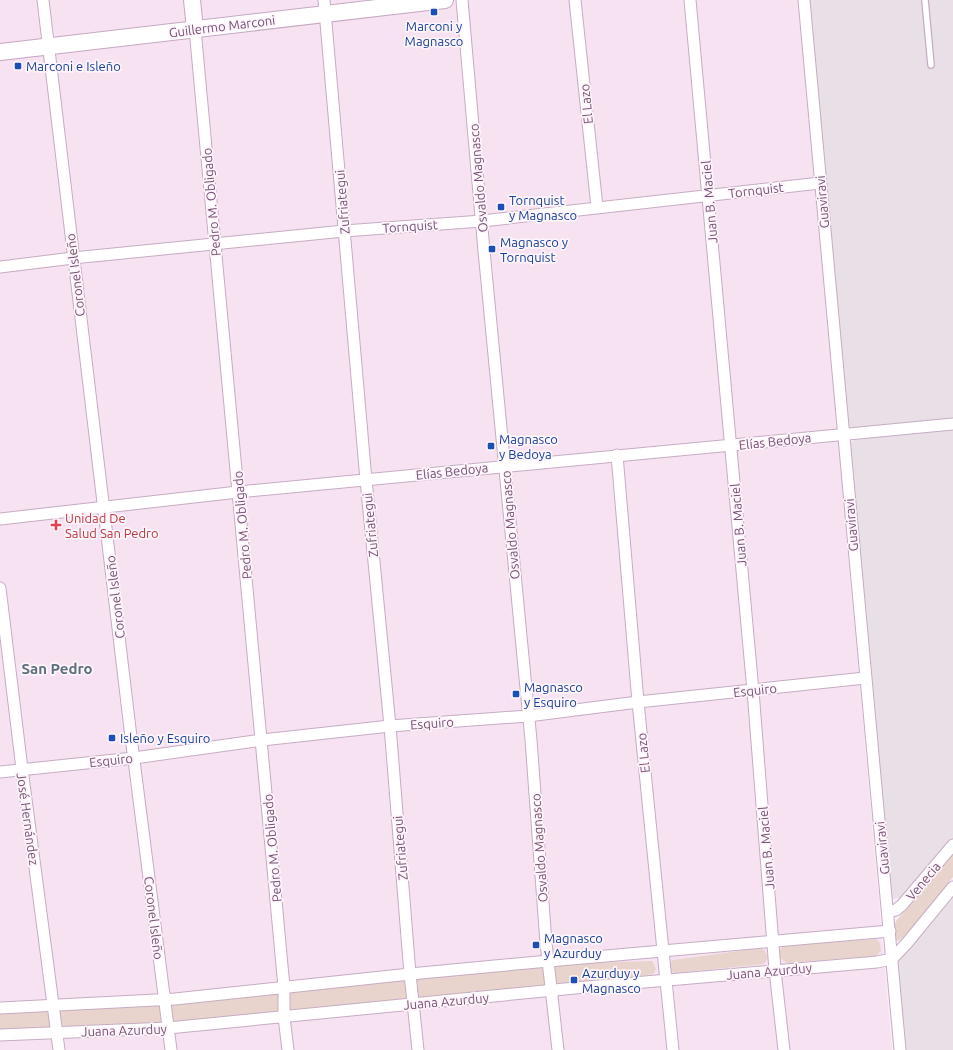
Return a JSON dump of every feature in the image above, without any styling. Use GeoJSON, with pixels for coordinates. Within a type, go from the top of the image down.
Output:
{"type":"FeatureCollection","features":[{"type":"Feature","properties":{"kind":"street","name":"Coronel Isleño"},"geometry":{"type":"LineString","coordinates":[[43,0],[73,258],[171,1050]]}},
{"type":"Feature","properties":{"kind":"street","name":"Pedro M. Obligado"},"geometry":{"type":"LineString","coordinates":[[192,0],[262,740],[284,987],[284,1017],[288,1050]]}},
{"type":"Feature","properties":{"kind":"street","name":"Guillermo Marconi"},"geometry":{"type":"LineString","coordinates":[[0,52],[195,29],[325,7],[445,0]]}},
{"type":"Feature","properties":{"kind":"street","name":"Osvaldo Magnasco"},"geometry":{"type":"LineString","coordinates":[[462,0],[558,1050]]}},
{"type":"Feature","properties":{"kind":"street","name":"El Lazo"},"geometry":{"type":"LineString","coordinates":[[575,0],[597,207]]}},
{"type":"Feature","properties":{"kind":"street","name":"Juan B. Maciel"},"geometry":{"type":"LineString","coordinates":[[690,0],[753,691],[774,942],[775,970],[784,1050]]}},
{"type":"Feature","properties":{"kind":"street","name":"Guaviravi"},"geometry":{"type":"LineString","coordinates":[[804,0],[900,1050]]}},
{"type":"Feature","properties":{"kind":"street","name":"Zufriategui"},"geometry":{"type":"LineString","coordinates":[[325,7],[366,480],[390,726],[410,974],[418,1050]]}},
{"type":"Feature","properties":{"kind":"street","name":"Tornquist"},"geometry":{"type":"LineString","coordinates":[[0,267],[73,258],[344,231],[482,221],[820,183]]}},
{"type":"Feature","properties":{"kind":"street","name":"Elías Bedoya"},"geometry":{"type":"LineString","coordinates":[[0,519],[238,492],[953,424]]}},
{"type":"Feature","properties":{"kind":"street","name":"El Lazo"},"geometry":{"type":"LineString","coordinates":[[617,455],[638,702],[673,1050]]}},
{"type":"Feature","properties":{"kind":"street","name":"José Hernández"},"geometry":{"type":"LineString","coordinates":[[0,588],[59,1050]]}},
{"type":"Feature","properties":{"kind":"street","name":"Esquiro"},"geometry":{"type":"LineString","coordinates":[[0,772],[134,758],[262,740],[390,726],[528,716],[638,702],[865,678]]}},
{"type":"Feature","properties":{"kind":"street","name":"Venecia"},"geometry":{"type":"LineString","coordinates":[[888,912],[896,910],[902,905],[953,845]]}},
{"type":"Feature","properties":{"kind":"street","name":"Venecia"},"geometry":{"type":"LineString","coordinates":[[892,959],[953,887]]}},
{"type":"Feature","properties":{"kind":"street"},"geometry":{"type":"LineString","coordinates":[[0,1008],[164,1000],[410,974],[890,932]]}},
{"type":"Feature","properties":{"kind":"street","name":"Juana Azurduy"},"geometry":{"type":"LineString","coordinates":[[0,1035],[168,1028],[775,970],[877,962],[892,959]]}},
{"type":"Feature","properties":{"kind":"lane"},"geometry":{"type":"LineString","coordinates":[[925,0],[931,65]]}},
{"type":"Feature","properties":{"kind":"shaded area"},"geometry":{"type":"Polygon","coordinates":[[[0,0],[799,0],[892,1050],[0,1050],[0,0]]]}},
{"type":"Feature","properties":{"kind":"shaded area"},"geometry":{"type":"Polygon","coordinates":[[[799,0],[953,0],[953,419],[837,429],[799,0]]]}},
{"type":"Feature","properties":{"kind":"shaded area"},"geometry":{"type":"Polygon","coordinates":[[[953,430],[953,839],[907,894],[901,898],[890,899],[848,448],[851,442],[856,439],[953,430]]]}},
{"type":"Feature","properties":{"kind":"shaded area"},"geometry":{"type":"Polygon","coordinates":[[[953,853],[953,877],[903,938],[898,941],[894,940],[892,926],[953,853]]]}},
{"type":"Feature","properties":{"kind":"shaded area"},"geometry":{"type":"Polygon","coordinates":[[[953,891],[953,1050],[904,1050],[895,964],[899,957],[953,891]]]}},
{"type":"Feature","properties":{"kind":"shaded area"},"geometry":{"type":"Polygon","coordinates":[[[876,939],[880,943],[881,951],[876,956],[787,963],[780,958],[780,950],[783,946],[876,939]]]}},
{"type":"Feature","properties":{"kind":"shaded area"},"geometry":{"type":"Polygon","coordinates":[[[761,948],[765,951],[768,958],[764,964],[674,973],[669,969],[669,963],[673,960],[761,948]]]}},
{"type":"Feature","properties":{"kind":"shaded area"},"geometry":{"type":"Polygon","coordinates":[[[652,961],[656,969],[653,974],[547,989],[166,1025],[0,1032],[0,1010],[283,992],[411,980],[549,964],[652,961]]]}},
{"type":"Feature","properties":{"kind":"place","name":"Marconi y Magnasco"},"geometry":{"type":"Point","coordinates":[434,12]}},
{"type":"Feature","properties":{"kind":"place","name":"Marconi e Isleño"},"geometry":{"type":"Point","coordinates":[18,66]}},
{"type":"Feature","properties":{"kind":"place","name":"Tornquist y Magnasco"},"geometry":{"type":"Point","coordinates":[501,207]}},
{"type":"Feature","properties":{"kind":"place","name":"Magnasco y Tornquist"},"geometry":{"type":"Point","coordinates":[492,249]}},
{"type":"Feature","properties":{"kind":"place","name":"Magnasco y Bedoya"},"geometry":{"type":"Point","coordinates":[491,446]}},
{"type":"Feature","properties":{"kind":"place","name":"Unidad De Salud San Pedro"},"geometry":{"type":"Point","coordinates":[56,525]}},
{"type":"Feature","properties":{"kind":"place","name":"Magnasco y Esquiro"},"geometry":{"type":"Point","coordinates":[516,694]}},
{"type":"Feature","properties":{"kind":"place","name":"Isleño y Esquiro"},"geometry":{"type":"Point","coordinates":[112,738]}},
{"type":"Feature","properties":{"kind":"place","name":"Magnasco y Azurduy"},"geometry":{"type":"Point","coordinates":[536,945]}},
{"type":"Feature","properties":{"kind":"place","name":"Azurduy y Magnasco"},"geometry":{"type":"Point","coordinates":[574,980]}},
{"type":"Feature","properties":{"kind":"district","name":"San Pedro"},"geometry":{"type":"Point","coordinates":[57,668]}}]}
